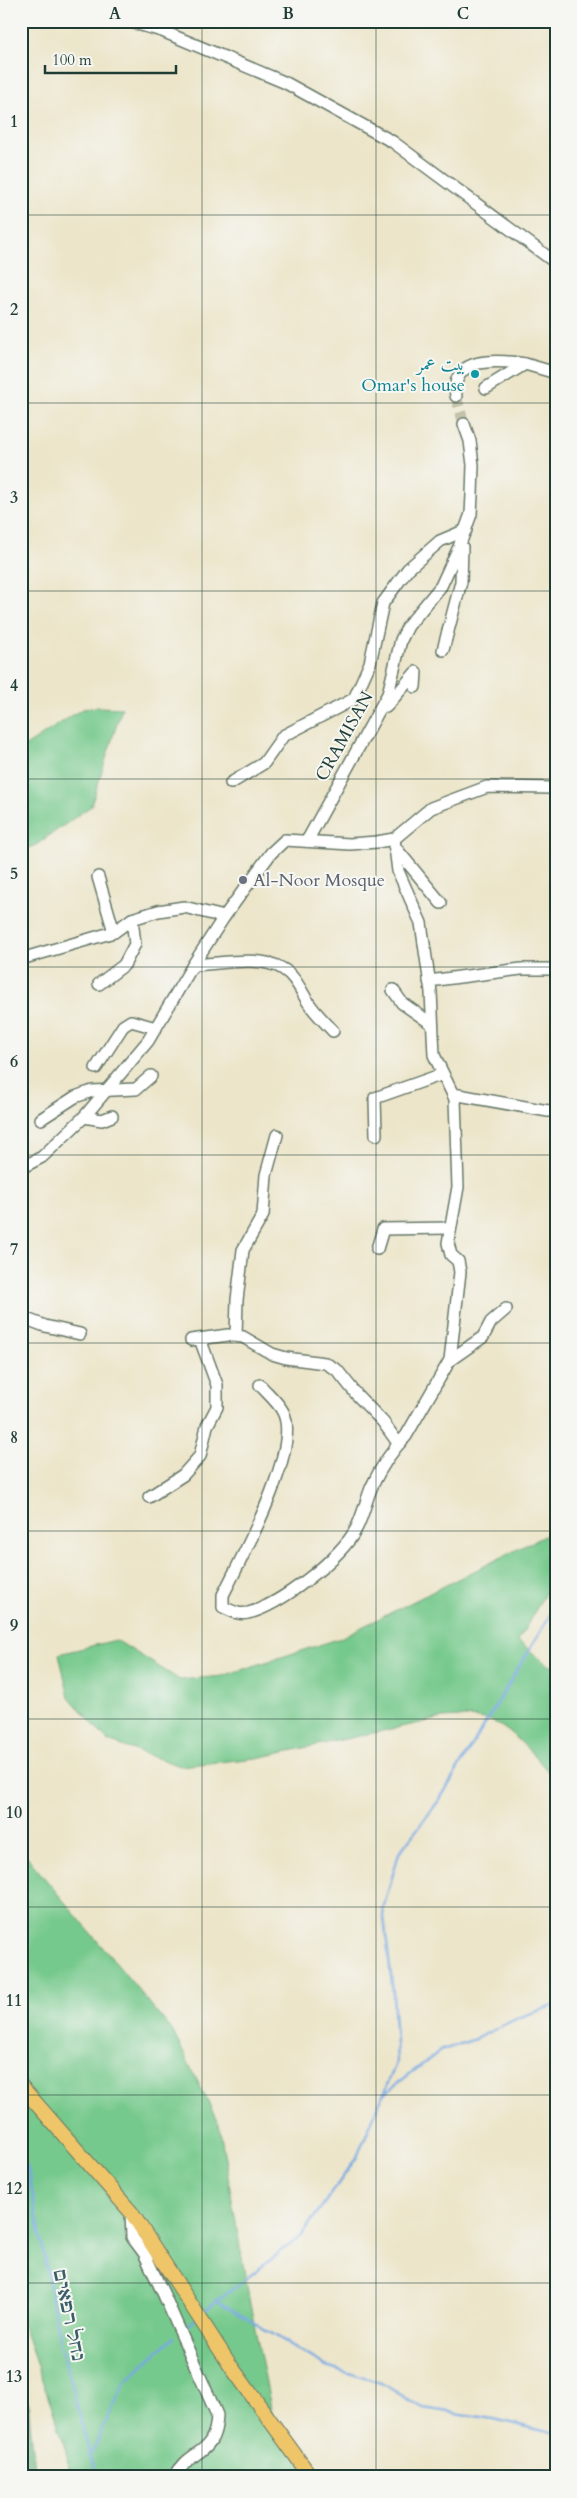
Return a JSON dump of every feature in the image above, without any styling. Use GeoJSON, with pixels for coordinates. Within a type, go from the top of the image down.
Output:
{"type":"FeatureCollection","features":[{"type":"Feature","properties":{"kind":"main road"},"geometry":{"type":"LineString","coordinates":[[21,2086],[131,2212],[230,2365],[311,2477]]}},
{"type":"Feature","properties":{"kind":"street"},"geometry":{"type":"LineString","coordinates":[[127,21],[162,31],[286,83],[393,142],[556,263]]}},
{"type":"Feature","properties":{"kind":"street"},"geometry":{"type":"LineString","coordinates":[[456,396],[456,380],[462,372],[482,362],[498,360],[525,364],[556,373]]}},
{"type":"Feature","properties":{"kind":"street"},"geometry":{"type":"LineString","coordinates":[[486,388],[525,364]]}},
{"type":"Feature","properties":{"kind":"street","name":"CRAMISAN"},"geometry":{"type":"LineString","coordinates":[[308,841],[388,694],[401,640],[408,626],[441,586],[464,534],[471,514],[473,465],[470,441],[464,424]]}},
{"type":"Feature","properties":{"kind":"street"},"geometry":{"type":"LineString","coordinates":[[231,783],[264,763],[283,736],[354,699],[370,663],[383,603],[408,569],[440,541],[464,534],[461,582],[443,650]]}},
{"type":"Feature","properties":{"kind":"street"},"geometry":{"type":"LineString","coordinates":[[376,718],[416,672],[414,687]]}},
{"type":"Feature","properties":{"kind":"street"},"geometry":{"type":"LineString","coordinates":[[21,1168],[42,1157],[84,1117],[148,1041],[192,965],[224,917],[271,853],[285,840],[350,844],[394,843],[432,808],[487,787],[556,788]]}},
{"type":"Feature","properties":{"kind":"street"},"geometry":{"type":"LineString","coordinates":[[394,843],[441,903]]}},
{"type":"Feature","properties":{"kind":"street"},"geometry":{"type":"LineString","coordinates":[[260,1386],[283,1412],[287,1435],[267,1508],[223,1595],[223,1607],[238,1614],[250,1613],[286,1595],[328,1564],[355,1531],[372,1485],[398,1443],[406,1436],[450,1360],[460,1272],[458,1261],[450,1255],[448,1243],[458,1187],[456,1118],[453,1094],[434,1055],[429,981],[421,923],[398,871],[394,843]]}},
{"type":"Feature","properties":{"kind":"street"},"geometry":{"type":"LineString","coordinates":[[98,876],[114,932]]}},
{"type":"Feature","properties":{"kind":"street"},"geometry":{"type":"LineString","coordinates":[[21,960],[114,932],[132,919],[158,911],[184,907],[224,917]]}},
{"type":"Feature","properties":{"kind":"street"},"geometry":{"type":"LineString","coordinates":[[99,984],[124,965],[135,944],[132,919]]}},
{"type":"Feature","properties":{"kind":"street"},"geometry":{"type":"LineString","coordinates":[[192,965],[225,961],[254,962],[283,968],[301,988],[308,1003],[333,1031]]}},
{"type":"Feature","properties":{"kind":"street"},"geometry":{"type":"LineString","coordinates":[[429,981],[521,969],[556,969]]}},
{"type":"Feature","properties":{"kind":"street"},"geometry":{"type":"LineString","coordinates":[[393,990],[402,1003],[432,1024]]}},
{"type":"Feature","properties":{"kind":"street"},"geometry":{"type":"LineString","coordinates":[[96,1068],[123,1026],[131,1022],[156,1028]]}},
{"type":"Feature","properties":{"kind":"street"},"geometry":{"type":"LineString","coordinates":[[376,1135],[374,1098],[443,1074]]}},
{"type":"Feature","properties":{"kind":"street"},"geometry":{"type":"LineString","coordinates":[[41,1119],[75,1097],[107,1089],[128,1091],[136,1089],[151,1076]]}},
{"type":"Feature","properties":{"kind":"street"},"geometry":{"type":"LineString","coordinates":[[453,1094],[548,1111],[556,1110]]}},
{"type":"Feature","properties":{"kind":"street"},"geometry":{"type":"LineString","coordinates":[[84,1117],[102,1120],[112,1116]]}},
{"type":"Feature","properties":{"kind":"street"},"geometry":{"type":"LineString","coordinates":[[236,1336],[237,1300],[243,1250],[263,1215],[266,1175],[277,1135]]}},
{"type":"Feature","properties":{"kind":"street"},"geometry":{"type":"LineString","coordinates":[[377,1249],[383,1229],[450,1228]]}},
{"type":"Feature","properties":{"kind":"street"},"geometry":{"type":"LineString","coordinates":[[450,1360],[483,1337],[491,1322],[506,1309]]}},
{"type":"Feature","properties":{"kind":"street"},"geometry":{"type":"LineString","coordinates":[[21,1317],[45,1326],[80,1334]]}},
{"type":"Feature","properties":{"kind":"street"},"geometry":{"type":"LineString","coordinates":[[149,1497],[183,1475],[200,1456],[207,1426],[217,1407],[217,1385],[195,1340],[228,1335],[243,1337],[272,1354],[286,1358],[325,1362],[337,1370],[357,1395],[383,1422],[398,1443]]}},
{"type":"Feature","properties":{"kind":"street"},"geometry":{"type":"LineString","coordinates":[[131,2212],[132,2237],[144,2253],[217,2415],[212,2441],[187,2461],[175,2477]]}},
{"type":"Feature","properties":{"kind":"green space"},"geometry":{"type":"Polygon","coordinates":[[[97,707],[122,708],[91,806],[36,845],[21,851],[21,749],[82,709],[97,707]]]}},
{"type":"Feature","properties":{"kind":"green space"},"geometry":{"type":"Polygon","coordinates":[[[556,1530],[556,1574],[518,1641],[548,1665],[556,1666],[556,1781],[513,1735],[491,1721],[471,1717],[443,1718],[257,1758],[180,1766],[108,1741],[69,1697],[59,1654],[116,1640],[180,1680],[222,1676],[338,1639],[556,1530]]]}},
{"type":"Feature","properties":{"kind":"green space"},"geometry":{"type":"Polygon","coordinates":[[[21,1850],[172,2030],[219,2124],[250,2304],[274,2423],[311,2477],[68,2477],[67,2451],[21,2320],[21,1850]]]}},
{"type":"Feature","properties":{"kind":"green space"},"geometry":{"type":"Polygon","coordinates":[[[21,2385],[28,2403],[36,2477],[21,2477],[21,2385]]]}},
{"type":"Feature","properties":{"kind":"waterway"},"geometry":{"type":"LineString","coordinates":[[202,2313],[301,2236],[357,2157],[397,2061],[393,1993],[383,1909],[399,1853],[440,1799],[556,1605]]}},
{"type":"Feature","properties":{"kind":"waterway"},"geometry":{"type":"LineString","coordinates":[[385,2093],[440,2051],[475,2039],[520,2017],[556,2005]]}},
{"type":"Feature","properties":{"kind":"waterway","name":"נחל רפאים"},"geometry":{"type":"LineString","coordinates":[[21,2158],[28,2169],[60,2343],[96,2477]]}},
{"type":"Feature","properties":{"kind":"waterway"},"geometry":{"type":"LineString","coordinates":[[216,2300],[326,2366],[381,2383],[423,2408],[494,2419],[556,2434]]}},
{"type":"Feature","properties":{"kind":"waterway"},"geometry":{"type":"LineString","coordinates":[[185,2327],[194,2320]]}},
{"type":"Feature","properties":{"kind":"waterway"},"geometry":{"type":"LineString","coordinates":[[91,2455],[125,2381],[174,2337]]}},
{"type":"Feature","properties":{"kind":"tunnel"},"geometry":{"type":"LineString","coordinates":[[456,396],[464,424]]}},
{"type":"Feature","properties":{"kind":"place","name":"بيت عمر Omar's house"},"geometry":{"type":"Point","coordinates":[475,374]}},
{"type":"Feature","properties":{"kind":"place","name":"Al-Noor Mosque"},"geometry":{"type":"Point","coordinates":[243,880]}}]}
